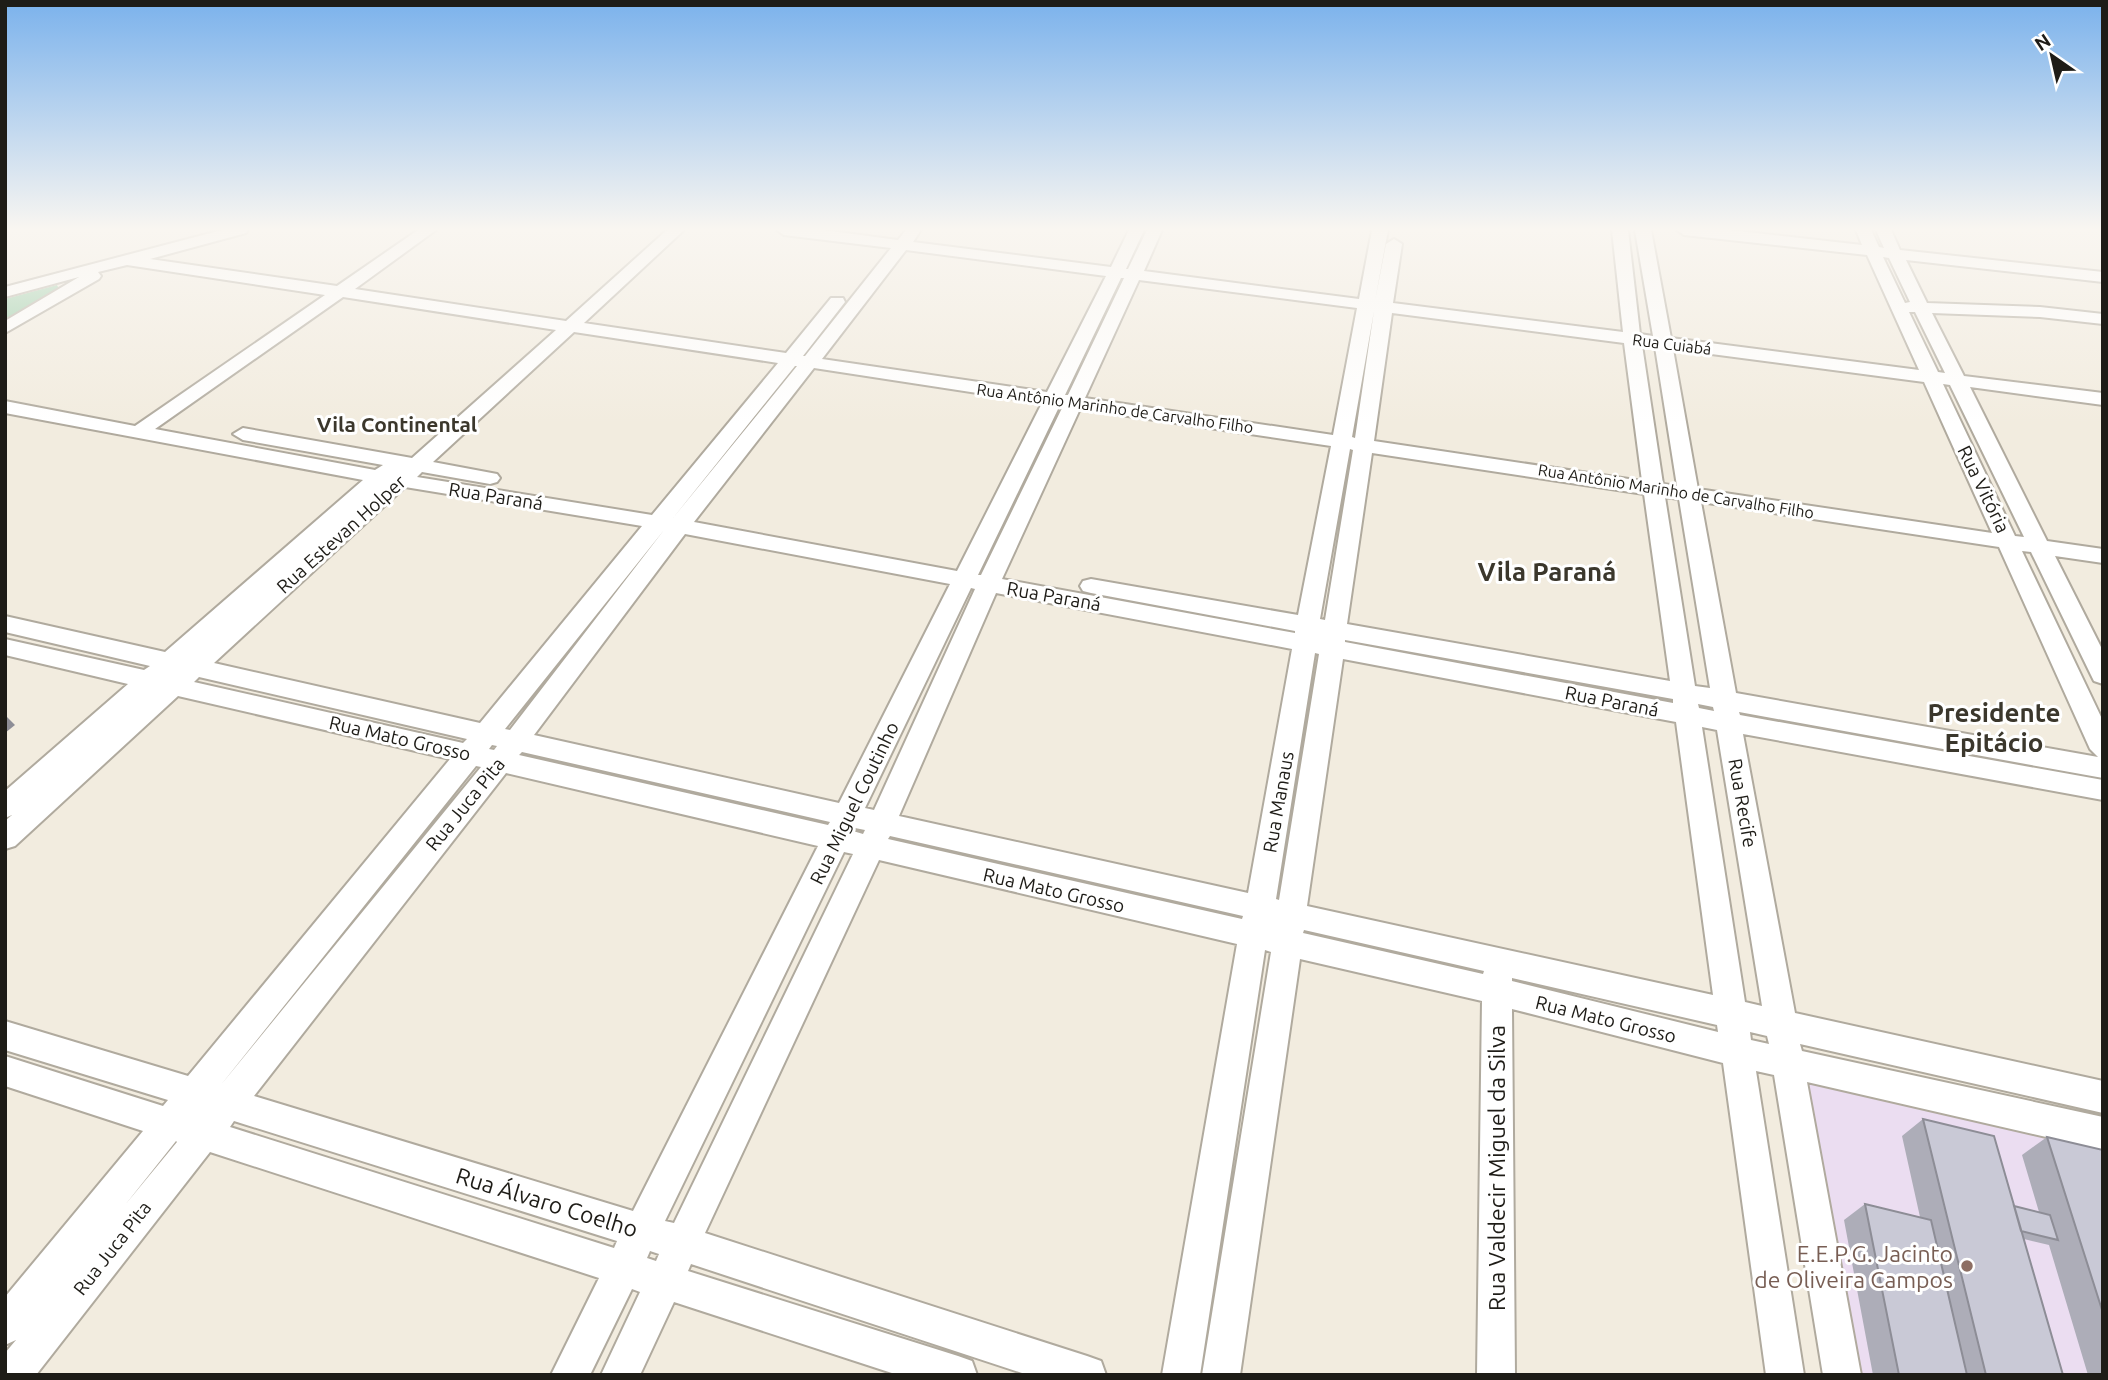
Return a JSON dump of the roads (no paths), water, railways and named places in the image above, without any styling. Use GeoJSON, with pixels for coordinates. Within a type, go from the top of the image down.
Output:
{"type":"FeatureCollection","features":[{"type":"Feature","properties":{"kind":"street"},"geometry":{"type":"LineString","coordinates":[[5,328],[64,294]]}},
{"type":"Feature","properties":{"kind":"street"},"geometry":{"type":"LineString","coordinates":[[141,424],[329,294]]}},
{"type":"Feature","properties":{"kind":"street","name":"Rua Antônio Marinho de Carvalho Filho"},"geometry":{"type":"LineString","coordinates":[[391,294],[2006,534],[2103,541]]}},
{"type":"Feature","properties":{"kind":"street","name":"Rua Estevan Holper"},"geometry":{"type":"LineString","coordinates":[[567,320],[593,294]]}},
{"type":"Feature","properties":{"kind":"street","name":"Rua Estevan Holper"},"geometry":{"type":"LineString","coordinates":[[5,838],[171,674],[598,294]]}},
{"type":"Feature","properties":{"kind":"street","name":"Rua Juca Pita"},"geometry":{"type":"LineString","coordinates":[[12,1375],[186,1128],[477,744],[674,518],[851,294]]}},
{"type":"Feature","properties":{"kind":"street","name":"Rua Miguel Coutinho"},"geometry":{"type":"LineString","coordinates":[[570,1375],[841,827],[980,574],[1116,294]]}},
{"type":"Feature","properties":{"kind":"street","name":"Rua Cuiabá"},"geometry":{"type":"LineString","coordinates":[[1340,294],[1926,369],[2103,399]]}},
{"type":"Feature","properties":{"kind":"street","name":"Rua Manaus"},"geometry":{"type":"LineString","coordinates":[[1221,1375],[1333,638],[1354,436],[1376,294]]}},
{"type":"Feature","properties":{"kind":"street","name":"Rua Manaus"},"geometry":{"type":"LineString","coordinates":[[1376,299],[1377,294]]}},
{"type":"Feature","properties":{"kind":"street"},"geometry":{"type":"LineString","coordinates":[[1627,294],[1735,1051],[1785,1375]]}},
{"type":"Feature","properties":{"kind":"street","name":"Rua Recife"},"geometry":{"type":"LineString","coordinates":[[1654,294],[1842,1375]]}},
{"type":"Feature","properties":{"kind":"street","name":"Rua Vitória"},"geometry":{"type":"LineString","coordinates":[[1894,294],[1926,369],[2006,534],[2103,749]]}},
{"type":"Feature","properties":{"kind":"street","name":"Rua Vitória"},"geometry":{"type":"LineString","coordinates":[[1913,294],[2103,675]]}},
{"type":"Feature","properties":{"kind":"street"},"geometry":{"type":"LineString","coordinates":[[1898,307],[2040,312],[2103,319]]}},
{"type":"Feature","properties":{"kind":"street","name":"Rua Cuiabá"},"geometry":{"type":"LineString","coordinates":[[1953,373],[2103,385]]}},
{"type":"Feature","properties":{"kind":"street","name":"Rua Paraná"},"geometry":{"type":"LineString","coordinates":[[5,391],[141,424]]}},
{"type":"Feature","properties":{"kind":"street","name":"Rua Paraná"},"geometry":{"type":"LineString","coordinates":[[5,407],[141,424],[674,518],[1685,703],[2103,768]]}},
{"type":"Feature","properties":{"kind":"street","name":"Rua Manaus"},"geometry":{"type":"LineString","coordinates":[[1181,1375],[1253,935],[1307,633],[1354,436]]}},
{"type":"Feature","properties":{"kind":"street","name":"Rua Juca Pita"},"geometry":{"type":"LineString","coordinates":[[210,1098],[508,751],[674,518]]}},
{"type":"Feature","properties":{"kind":"street","name":"Rua Antônio Marinho de Carvalho Filho"},"geometry":{"type":"LineString","coordinates":[[2035,538],[2103,556]]}},
{"type":"Feature","properties":{"kind":"street","name":"Rua Miguel Coutinho"},"geometry":{"type":"LineString","coordinates":[[620,1375],[876,835],[980,574]]}},
{"type":"Feature","properties":{"kind":"street","name":"Rua Mato Grosso"},"geometry":{"type":"LineString","coordinates":[[5,624],[171,674]]}},
{"type":"Feature","properties":{"kind":"street","name":"Rua Mato Grosso"},"geometry":{"type":"LineString","coordinates":[[5,647],[171,674],[876,835],[1287,943],[1731,1014],[2103,1097]]}},
{"type":"Feature","properties":{"kind":"street","name":"Rua Estevan Holper"},"geometry":{"type":"LineString","coordinates":[[5,807],[171,674]]}},
{"type":"Feature","properties":{"kind":"street","name":"Rua Paraná"},"geometry":{"type":"LineString","coordinates":[[1726,710],[2103,790]]}},
{"type":"Feature","properties":{"kind":"street","name":"Rua Mato Grosso"},"geometry":{"type":"LineString","coordinates":[[876,835],[1292,914],[1735,1051],[2103,1134]]}},
{"type":"Feature","properties":{"kind":"street","name":"Rua Valdecir Miguel da Silva"},"geometry":{"type":"LineString","coordinates":[[1496,1375],[1497,976]]}},
{"type":"Feature","properties":{"kind":"street","name":"Rua Álvaro Coelho"},"geometry":{"type":"LineString","coordinates":[[5,1035],[683,1244],[1087,1375]]}},
{"type":"Feature","properties":{"kind":"street","name":"Rua Álvaro Coelho"},"geometry":{"type":"LineString","coordinates":[[5,1072],[958,1375]]}},
{"type":"Feature","properties":{"kind":"street","name":"Rua Juca Pita"},"geometry":{"type":"LineString","coordinates":[[5,1326],[186,1128]]}},
{"type":"Feature","properties":{"kind":"place","name":"E.E.P.G. Jacinto de Oliveira Campos"},"geometry":{"type":"Point","coordinates":[1967,1266]}},
{"type":"Feature","properties":{"kind":"district","name":"Vila Continental"},"geometry":{"type":"Point","coordinates":[397,424]}},
{"type":"Feature","properties":{"kind":"district","name":"Vila Paraná"},"geometry":{"type":"Point","coordinates":[1547,571]}},
{"type":"Feature","properties":{"kind":"district","name":"Presidente Epitácio"},"geometry":{"type":"Point","coordinates":[1994,727]}}]}
